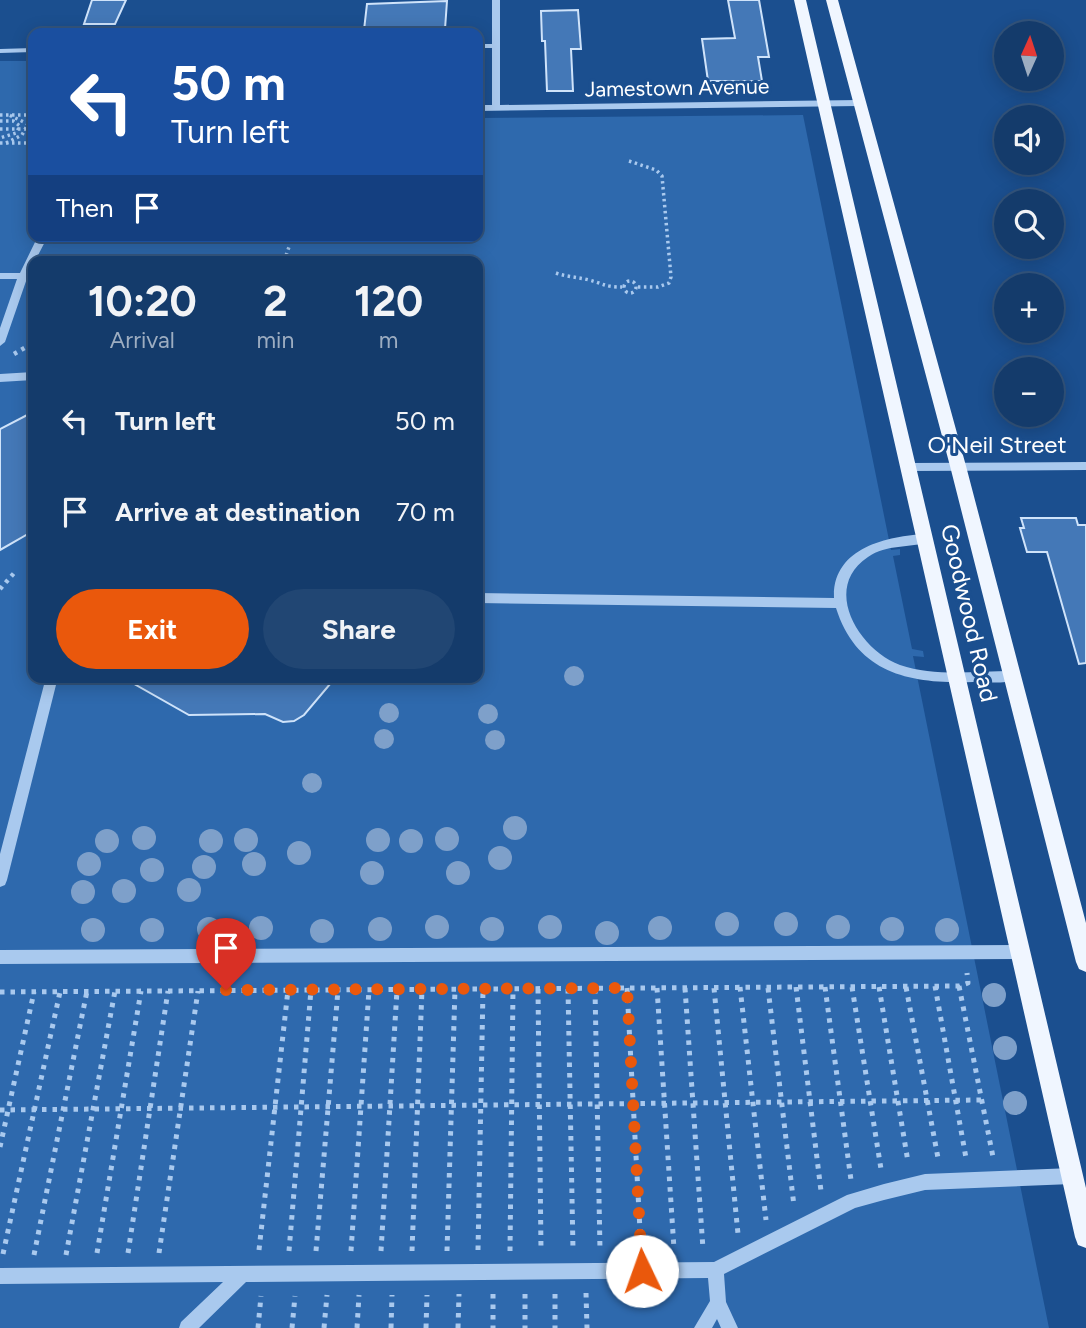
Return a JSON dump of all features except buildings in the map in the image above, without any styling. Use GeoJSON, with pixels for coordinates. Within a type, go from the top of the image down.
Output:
{"type":"FeatureCollection","features":[{"type":"Feature","properties":{"kind":"main road","name":"Goodwood Road"},"geometry":{"type":"LineString","coordinates":[[800,0],[1086,1237]]}},
{"type":"Feature","properties":{"kind":"main road","name":"Goodwood Road"},"geometry":{"type":"LineString","coordinates":[[832,0],[1081,926],[1086,962]]}},
{"type":"Feature","properties":{"kind":"street"},"geometry":{"type":"LineString","coordinates":[[483,108],[496,108],[496,0]]}},
{"type":"Feature","properties":{"kind":"street"},"geometry":{"type":"LineString","coordinates":[[483,46],[496,46]]}},
{"type":"Feature","properties":{"kind":"street"},"geometry":{"type":"LineString","coordinates":[[0,51],[28,51]]}},
{"type":"Feature","properties":{"kind":"street","name":"Jamestown Avenue"},"geometry":{"type":"LineString","coordinates":[[496,108],[859,103]]}},
{"type":"Feature","properties":{"kind":"street"},"geometry":{"type":"LineString","coordinates":[[0,342],[28,266]]}},
{"type":"Feature","properties":{"kind":"street"},"geometry":{"type":"LineString","coordinates":[[0,276],[23,276]]}},
{"type":"Feature","properties":{"kind":"street"},"geometry":{"type":"LineString","coordinates":[[0,378],[28,376]]}},
{"type":"Feature","properties":{"kind":"street","name":"O'Neil Street"},"geometry":{"type":"LineString","coordinates":[[909,467],[1086,466]]}},
{"type":"Feature","properties":{"kind":"street"},"geometry":{"type":"LineString","coordinates":[[926,539],[897,540],[861,557],[848,569],[841,586],[841,603],[850,631],[864,648],[880,661],[902,671],[927,676],[1012,676]]}},
{"type":"Feature","properties":{"kind":"street"},"geometry":{"type":"LineString","coordinates":[[483,598],[841,603]]}},
{"type":"Feature","properties":{"kind":"street"},"geometry":{"type":"LineString","coordinates":[[0,880],[50,683]]}},
{"type":"Feature","properties":{"kind":"street"},"geometry":{"type":"LineString","coordinates":[[0,957],[1020,952]]}},
{"type":"Feature","properties":{"kind":"street"},"geometry":{"type":"LineString","coordinates":[[0,1276],[710,1270],[797,1231],[853,1201],[884,1192],[911,1185],[942,1182],[1072,1176]]}},
{"type":"Feature","properties":{"kind":"street"},"geometry":{"type":"LineString","coordinates":[[710,1270],[718,1303],[730,1328]]}},
{"type":"Feature","properties":{"kind":"street"},"geometry":{"type":"LineString","coordinates":[[187,1328],[254,1274]]}},
{"type":"Feature","properties":{"kind":"street"},"geometry":{"type":"LineString","coordinates":[[702,1328],[718,1303]]}},
{"type":"Feature","properties":{"kind":"path"},"geometry":{"type":"LineString","coordinates":[[0,115],[28,115]]}},
{"type":"Feature","properties":{"kind":"path"},"geometry":{"type":"LineString","coordinates":[[6,143],[18,138],[26,129],[25,121],[9,115]]}},
{"type":"Feature","properties":{"kind":"path"},"geometry":{"type":"LineString","coordinates":[[0,121],[17,123],[19,129]]}},
{"type":"Feature","properties":{"kind":"path"},"geometry":{"type":"LineString","coordinates":[[0,129],[26,129]]}},
{"type":"Feature","properties":{"kind":"path"},"geometry":{"type":"LineString","coordinates":[[0,140],[13,135],[19,129]]}},
{"type":"Feature","properties":{"kind":"path"},"geometry":{"type":"LineString","coordinates":[[0,140],[6,143],[28,143]]}},
{"type":"Feature","properties":{"kind":"path"},"geometry":{"type":"LineString","coordinates":[[556,273],[574,279],[590,280],[603,287],[622,287],[630,292],[638,287],[665,286],[669,283],[671,277],[662,176],[656,170],[629,161]]}},
{"type":"Feature","properties":{"kind":"path"},"geometry":{"type":"LineString","coordinates":[[286,256],[289,247]]}},
{"type":"Feature","properties":{"kind":"path"},"geometry":{"type":"LineString","coordinates":[[622,287],[629,282],[638,287]]}},
{"type":"Feature","properties":{"kind":"path"},"geometry":{"type":"LineString","coordinates":[[0,589],[15,572]]}},
{"type":"Feature","properties":{"kind":"path"},"geometry":{"type":"LineString","coordinates":[[935,986],[970,1180]]}},
{"type":"Feature","properties":{"kind":"path"},"geometry":{"type":"LineString","coordinates":[[0,992],[959,986],[997,1179]]}},
{"type":"Feature","properties":{"kind":"path"},"geometry":{"type":"LineString","coordinates":[[740,987],[769,1244]]}},
{"type":"Feature","properties":{"kind":"path"},"geometry":{"type":"LineString","coordinates":[[796,987],[824,1216]]}},
{"type":"Feature","properties":{"kind":"path"},"geometry":{"type":"LineString","coordinates":[[825,987],[853,1201]]}},
{"type":"Feature","properties":{"kind":"path"},"geometry":{"type":"LineString","coordinates":[[852,987],[884,1192]]}},
{"type":"Feature","properties":{"kind":"path"},"geometry":{"type":"LineString","coordinates":[[879,987],[911,1185]]}},
{"type":"Feature","properties":{"kind":"path"},"geometry":{"type":"LineString","coordinates":[[906,987],[942,1182]]}},
{"type":"Feature","properties":{"kind":"path"},"geometry":{"type":"LineString","coordinates":[[627,988],[642,1271]]}},
{"type":"Feature","properties":{"kind":"path"},"geometry":{"type":"LineString","coordinates":[[657,988],[676,1271]]}},
{"type":"Feature","properties":{"kind":"path"},"geometry":{"type":"LineString","coordinates":[[685,988],[693,1103],[710,1270]]}},
{"type":"Feature","properties":{"kind":"path"},"geometry":{"type":"LineString","coordinates":[[715,988],[740,1258]]}},
{"type":"Feature","properties":{"kind":"path"},"geometry":{"type":"LineString","coordinates":[[768,988],[797,1231]]}},
{"type":"Feature","properties":{"kind":"path"},"geometry":{"type":"LineString","coordinates":[[422,989],[417,1105],[420,1273],[426,1328]]}},
{"type":"Feature","properties":{"kind":"path"},"geometry":{"type":"LineString","coordinates":[[455,989],[451,1105],[453,1272],[458,1328]]}},
{"type":"Feature","properties":{"kind":"path"},"geometry":{"type":"LineString","coordinates":[[483,989],[481,1105],[517,1272],[525,1328]]}},
{"type":"Feature","properties":{"kind":"path"},"geometry":{"type":"LineString","coordinates":[[513,989],[511,1105],[517,1272],[555,1328]]}},
{"type":"Feature","properties":{"kind":"path"},"geometry":{"type":"LineString","coordinates":[[493,1328],[517,1272],[539,1104],[538,989]]}},
{"type":"Feature","properties":{"kind":"path"},"geometry":{"type":"LineString","coordinates":[[568,989],[570,1104],[586,1271],[587,1328]]}},
{"type":"Feature","properties":{"kind":"path"},"geometry":{"type":"LineString","coordinates":[[586,1271],[597,1104],[594,989]]}},
{"type":"Feature","properties":{"kind":"path"},"geometry":{"type":"LineString","coordinates":[[258,1328],[254,1274],[288,990]]}},
{"type":"Feature","properties":{"kind":"path"},"geometry":{"type":"LineString","coordinates":[[292,1328],[292,1274],[311,990]]}},
{"type":"Feature","properties":{"kind":"path"},"geometry":{"type":"LineString","coordinates":[[324,1328],[322,1274],[328,1107],[338,990]]}},
{"type":"Feature","properties":{"kind":"path"},"geometry":{"type":"LineString","coordinates":[[357,1328],[355,1273],[361,1106],[369,990]]}},
{"type":"Feature","properties":{"kind":"path"},"geometry":{"type":"LineString","coordinates":[[391,1328],[386,1273],[389,1106],[397,990]]}},
{"type":"Feature","properties":{"kind":"path"},"geometry":{"type":"LineString","coordinates":[[30,1276],[88,991]]}},
{"type":"Feature","properties":{"kind":"path"},"geometry":{"type":"LineString","coordinates":[[62,1276],[116,991]]}},
{"type":"Feature","properties":{"kind":"path"},"geometry":{"type":"LineString","coordinates":[[93,1276],[141,991]]}},
{"type":"Feature","properties":{"kind":"path"},"geometry":{"type":"LineString","coordinates":[[124,1275],[168,991]]}},
{"type":"Feature","properties":{"kind":"path"},"geometry":{"type":"LineString","coordinates":[[155,1275],[198,991]]}},
{"type":"Feature","properties":{"kind":"path"},"geometry":{"type":"LineString","coordinates":[[0,1147],[34,992]]}},
{"type":"Feature","properties":{"kind":"path"},"geometry":{"type":"LineString","coordinates":[[0,1269],[60,992]]}},
{"type":"Feature","properties":{"kind":"path"},"geometry":{"type":"LineString","coordinates":[[0,1110],[981,1100]]}},
{"type":"Feature","properties":{"kind":"shaded area"},"geometry":{"type":"Polygon","coordinates":[[[0,61],[28,61],[28,242],[483,242],[483,118],[803,115],[891,550],[900,549],[900,555],[893,556],[912,649],[923,651],[924,657],[913,656],[1049,1328],[0,1328],[0,61]]]}},
{"type":"Feature","properties":{"kind":"route"},"geometry":{"type":"LineString","coordinates":[[226,990],[627,988],[642,1271]]}}]}
